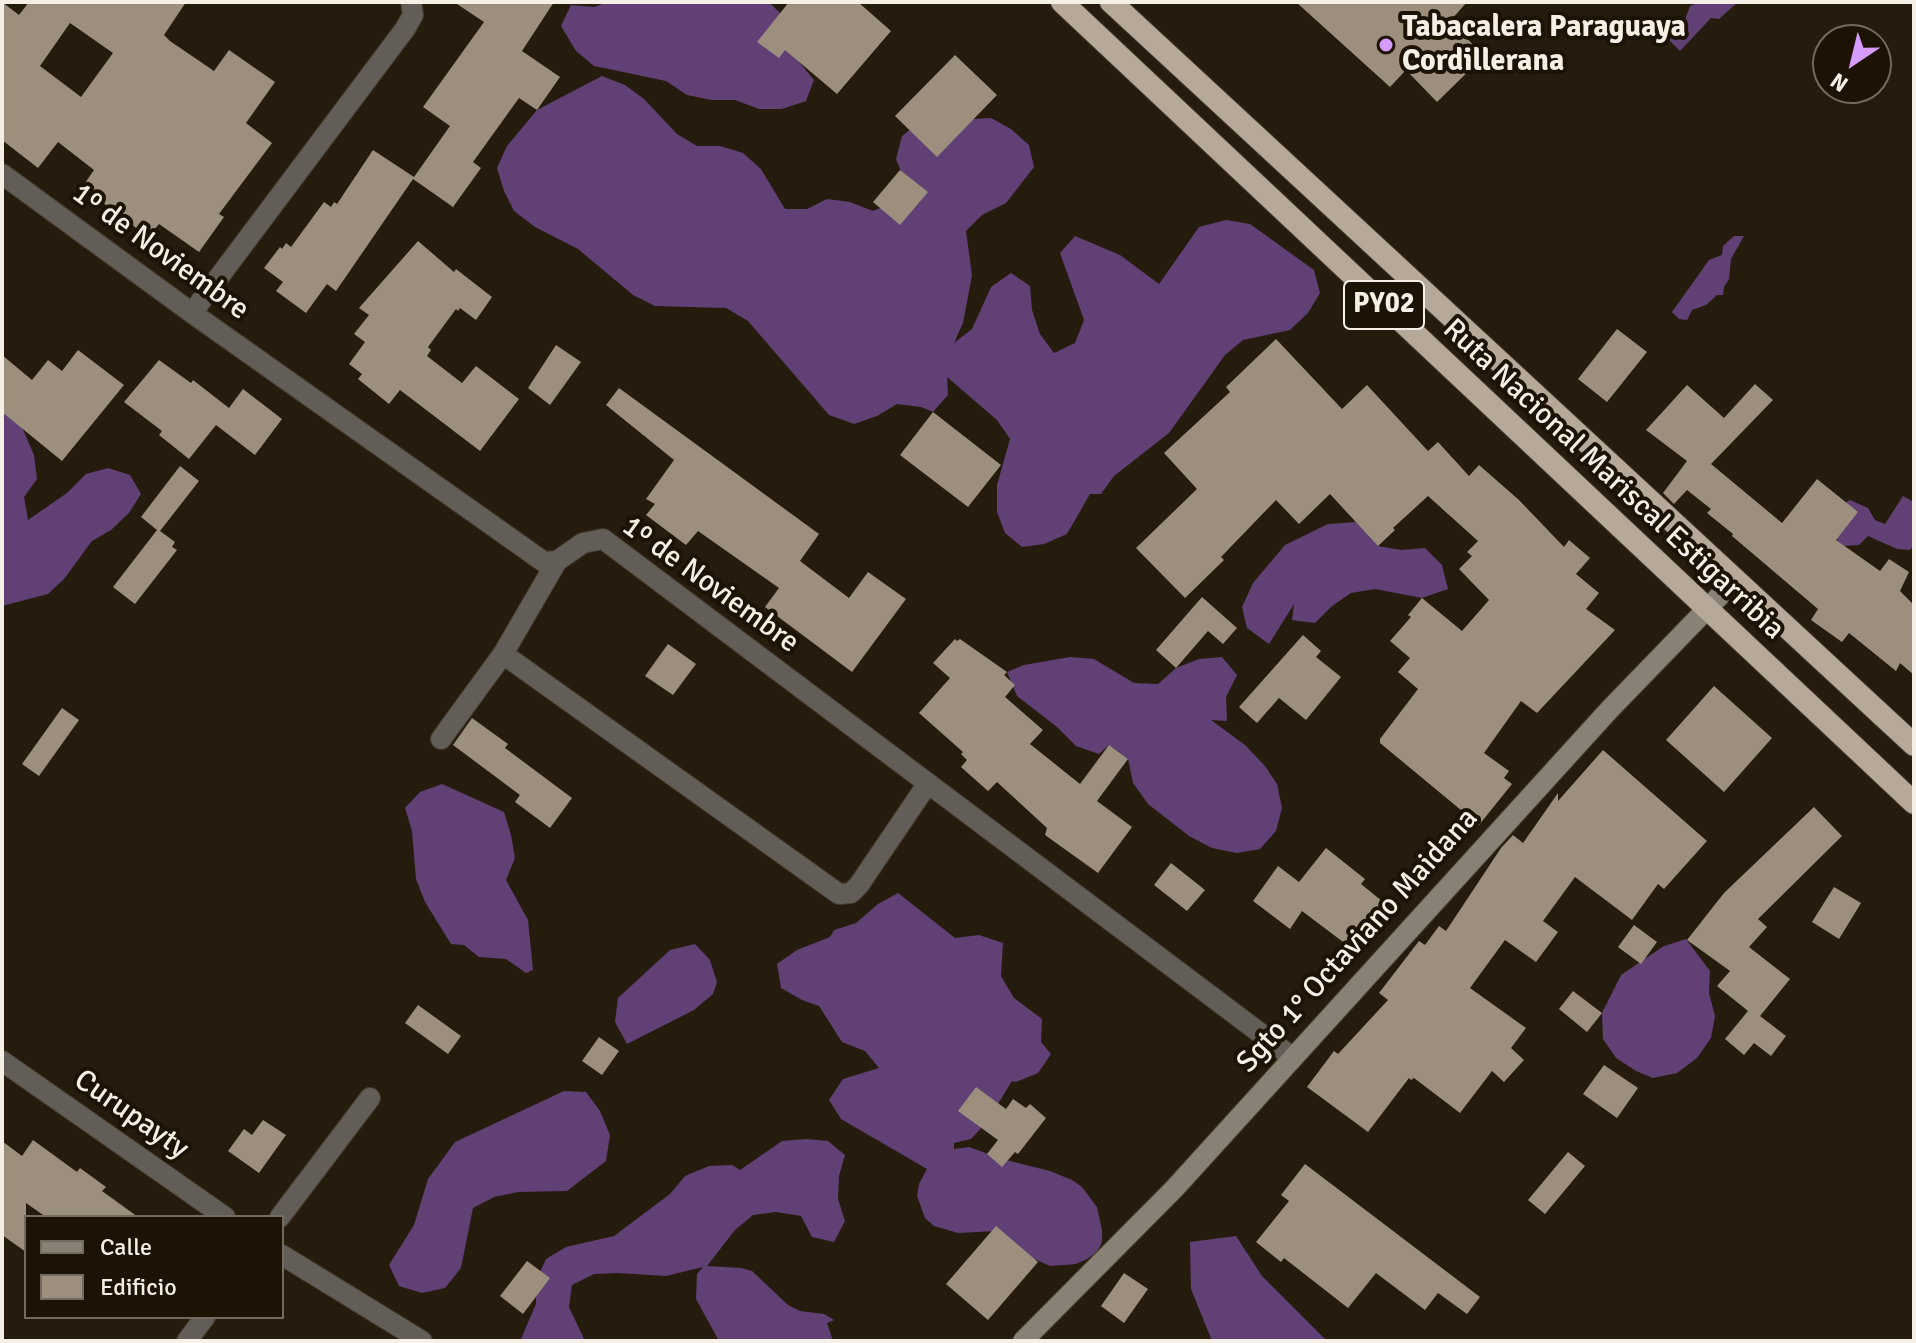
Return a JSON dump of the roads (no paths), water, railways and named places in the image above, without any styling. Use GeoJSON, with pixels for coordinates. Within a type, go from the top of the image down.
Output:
{"type":"FeatureCollection","features":[{"type":"Feature","properties":{"kind":"highway","name":"Ruta Nacional Mariscal Estigarribia"},"geometry":{"type":"LineString","coordinates":[[1062,2],[1914,803]]}},
{"type":"Feature","properties":{"kind":"highway","name":"Ruta Nacional Mariscal Estigarribia"},"geometry":{"type":"LineString","coordinates":[[1111,2],[1914,745]]}},
{"type":"Feature","properties":{"kind":"main road","name":"Sgto 1° Octaviano Maidana"},"geometry":{"type":"LineString","coordinates":[[1023,1341],[1174,1189],[1610,709],[1735,580]]}},
{"type":"Feature","properties":{"kind":"street"},"geometry":{"type":"LineString","coordinates":[[192,313],[405,29],[413,15],[411,2]]}},
{"type":"Feature","properties":{"kind":"street","name":"1º de Noviembre"},"geometry":{"type":"LineString","coordinates":[[2,174],[192,313],[544,562],[557,561],[583,543],[603,539],[1292,1057]]}},
{"type":"Feature","properties":{"kind":"street"},"geometry":{"type":"LineString","coordinates":[[441,739],[503,654],[557,561]]}},
{"type":"Feature","properties":{"kind":"street"},"geometry":{"type":"LineString","coordinates":[[503,654],[839,894],[851,893],[859,885],[928,783]]}},
{"type":"Feature","properties":{"kind":"street","name":"Curupayty"},"geometry":{"type":"LineString","coordinates":[[2,1061],[222,1215]]}},
{"type":"Feature","properties":{"kind":"street"},"geometry":{"type":"LineString","coordinates":[[282,1215],[370,1098]]}},
{"type":"Feature","properties":{"kind":"street"},"geometry":{"type":"LineString","coordinates":[[284,1256],[422,1341]]}},
{"type":"Feature","properties":{"kind":"street"},"geometry":{"type":"LineString","coordinates":[[187,1341],[204,1319]]}},
{"type":"Feature","properties":{"kind":"place","name":"Tabacalera Paraguaya Cordillerana"},"geometry":{"type":"Point","coordinates":[1386,45]}}]}
